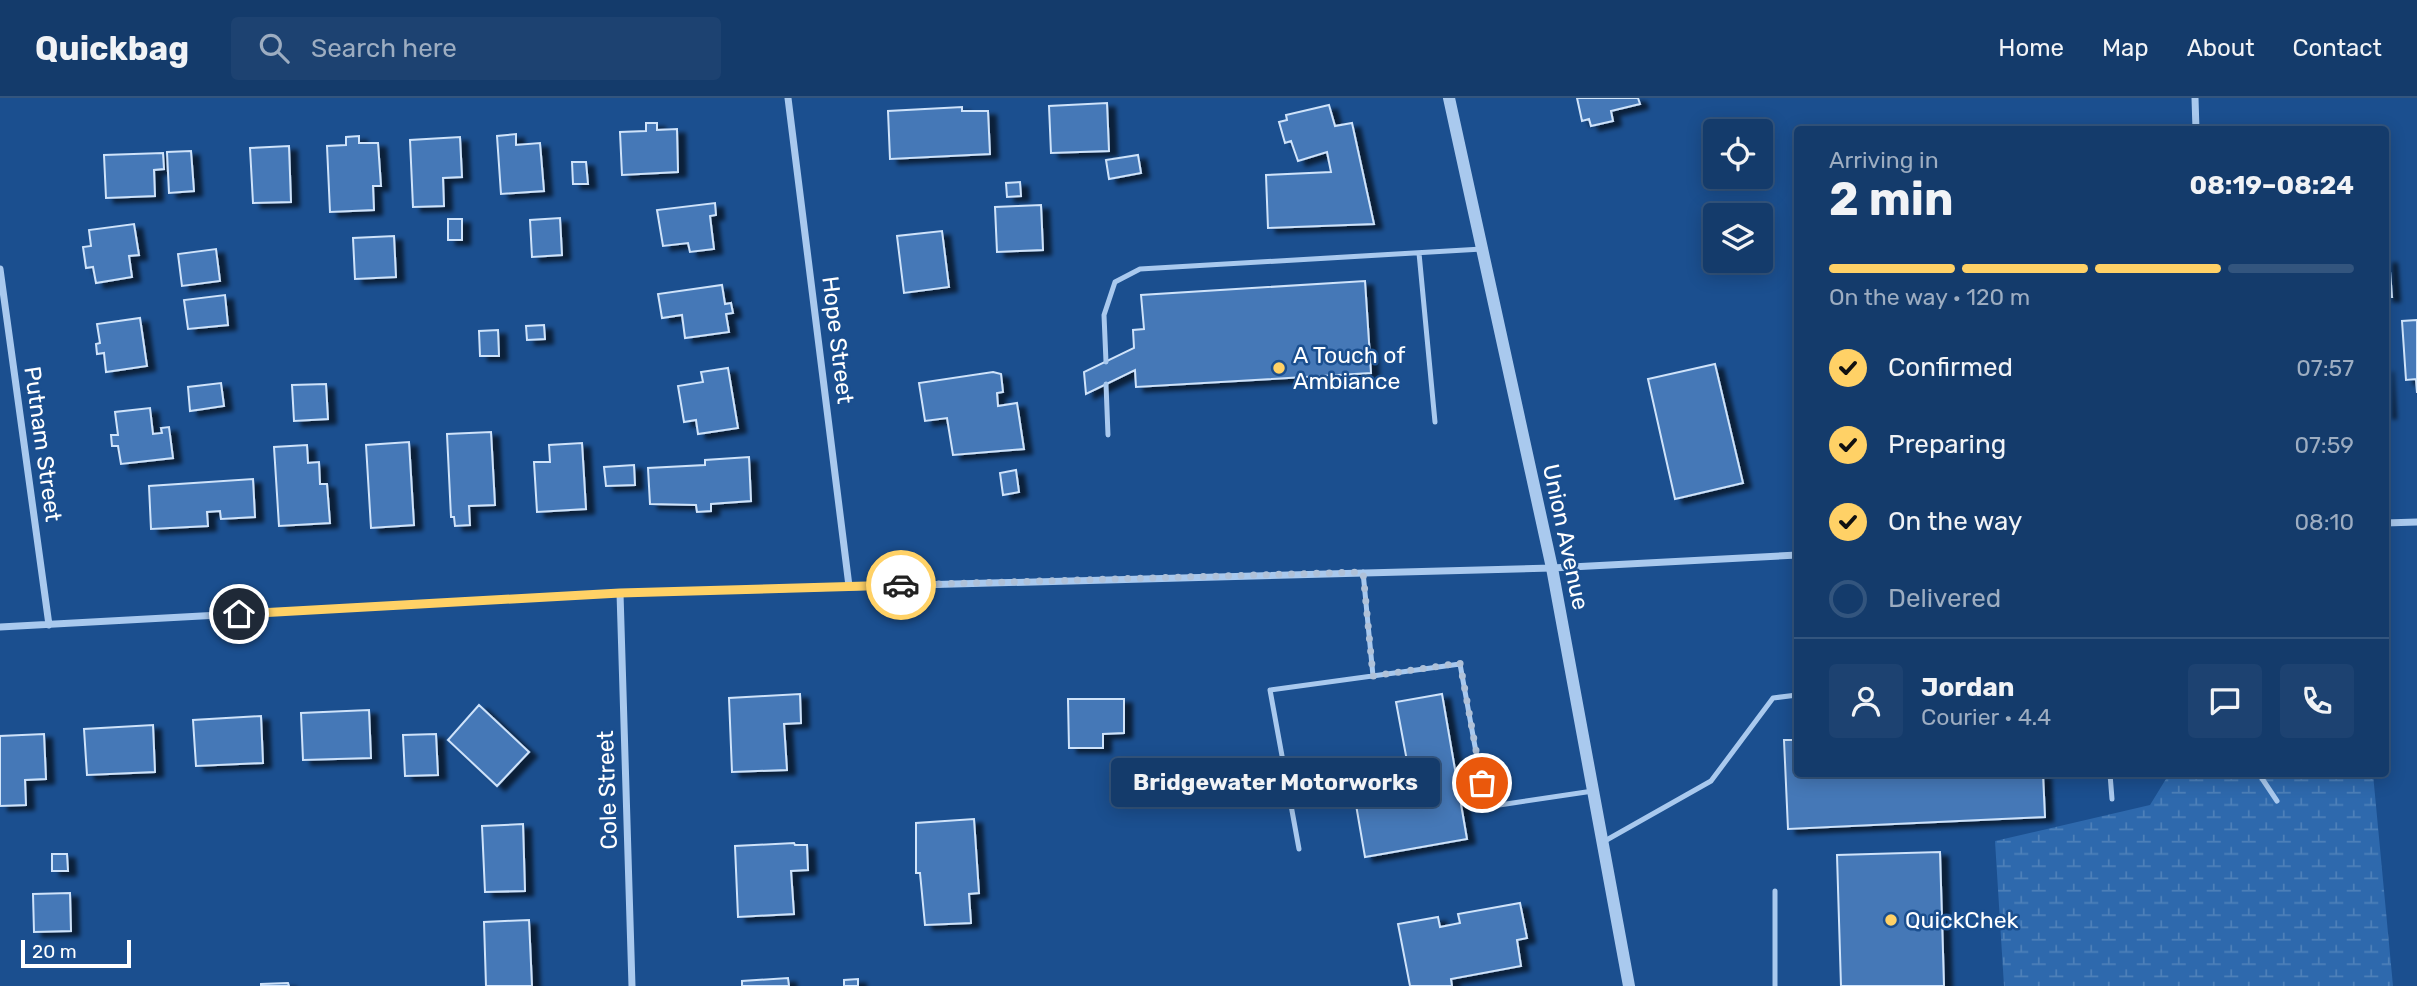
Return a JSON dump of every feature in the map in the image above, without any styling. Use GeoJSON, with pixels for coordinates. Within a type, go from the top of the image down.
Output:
{"type":"FeatureCollection","features":[{"type":"Feature","properties":{"kind":"street","name":"Hope Street"},"geometry":{"type":"LineString","coordinates":[[788,98],[849,586]]}},
{"type":"Feature","properties":{"kind":"street","name":"Union Avenue"},"geometry":{"type":"LineString","coordinates":[[1449,98],[1552,568],[1629,986]]}},
{"type":"Feature","properties":{"kind":"street"},"geometry":{"type":"LineString","coordinates":[[2195,98],[2196,126]]}},
{"type":"Feature","properties":{"kind":"street","name":"Putnam Street"},"geometry":{"type":"LineString","coordinates":[[0,269],[49,625]]}},
{"type":"Feature","properties":{"kind":"street"},"geometry":{"type":"LineString","coordinates":[[2389,523],[2417,522]]}},
{"type":"Feature","properties":{"kind":"street"},"geometry":{"type":"LineString","coordinates":[[0,627],[620,593],[1552,568],[1794,555]]}},
{"type":"Feature","properties":{"kind":"street","name":"Cole Street"},"geometry":{"type":"LineString","coordinates":[[620,593],[632,986]]}},
{"type":"Feature","properties":{"kind":"lane"},"geometry":{"type":"LineString","coordinates":[[1106,362],[1104,314],[1115,282],[1140,269],[1482,249]]}},
{"type":"Feature","properties":{"kind":"lane"},"geometry":{"type":"LineString","coordinates":[[1419,253],[1436,422]]}},
{"type":"Feature","properties":{"kind":"lane"},"geometry":{"type":"LineString","coordinates":[[1107,384],[1108,435]]}},
{"type":"Feature","properties":{"kind":"lane"},"geometry":{"type":"LineString","coordinates":[[1363,572],[1373,676]]}},
{"type":"Feature","properties":{"kind":"lane"},"geometry":{"type":"LineString","coordinates":[[1299,849],[1270,691],[1460,663],[1486,807],[1593,791]]}},
{"type":"Feature","properties":{"kind":"lane"},"geometry":{"type":"LineString","coordinates":[[1603,842],[1711,781],[1773,698],[1794,695]]}},
{"type":"Feature","properties":{"kind":"lane"},"geometry":{"type":"LineString","coordinates":[[2110,777],[2112,799]]}},
{"type":"Feature","properties":{"kind":"lane"},"geometry":{"type":"LineString","coordinates":[[2261,777],[2277,801]]}},
{"type":"Feature","properties":{"kind":"lane"},"geometry":{"type":"LineString","coordinates":[[1775,891],[1775,986]]}},
{"type":"Feature","properties":{"kind":"green space"},"geometry":{"type":"Polygon","coordinates":[[[2167,777],[2373,777],[2393,986],[2004,986],[1995,841],[2150,805],[2167,777]]]}},
{"type":"Feature","properties":{"kind":"building"},"geometry":{"type":"Polygon","coordinates":[[[1577,98],[1638,98],[1640,104],[1611,111],[1613,121],[1591,126],[1589,119],[1582,121],[1577,98]]]}},
{"type":"Feature","properties":{"kind":"building"},"geometry":{"type":"Polygon","coordinates":[[[1107,103],[1109,151],[1051,153],[1049,106],[1107,103]]]}},
{"type":"Feature","properties":{"kind":"building"},"geometry":{"type":"Polygon","coordinates":[[[1329,105],[1335,126],[1352,123],[1374,224],[1268,228],[1266,175],[1331,172],[1327,152],[1298,161],[1291,141],[1285,143],[1279,122],[1287,120],[1286,115],[1329,105]]]}},
{"type":"Feature","properties":{"kind":"building"},"geometry":{"type":"Polygon","coordinates":[[[962,107],[962,111],[988,111],[990,154],[890,159],[888,111],[962,107]]]}},
{"type":"Feature","properties":{"kind":"building"},"geometry":{"type":"Polygon","coordinates":[[[646,123],[657,123],[657,130],[677,129],[678,172],[622,175],[620,132],[646,131],[646,123]]]}},
{"type":"Feature","properties":{"kind":"building"},"geometry":{"type":"Polygon","coordinates":[[[516,134],[516,145],[540,143],[544,191],[501,194],[497,136],[516,134]]]}},
{"type":"Feature","properties":{"kind":"building"},"geometry":{"type":"Polygon","coordinates":[[[359,136],[359,143],[378,143],[381,186],[373,186],[374,210],[330,212],[327,146],[346,145],[346,137],[359,136]]]}},
{"type":"Feature","properties":{"kind":"building"},"geometry":{"type":"Polygon","coordinates":[[[460,137],[462,177],[443,178],[444,206],[413,207],[410,140],[460,137]]]}},
{"type":"Feature","properties":{"kind":"building"},"geometry":{"type":"Polygon","coordinates":[[[289,146],[291,202],[253,203],[250,148],[289,146]]]}},
{"type":"Feature","properties":{"kind":"building"},"geometry":{"type":"Polygon","coordinates":[[[191,151],[194,191],[169,193],[167,152],[191,151]]]}},
{"type":"Feature","properties":{"kind":"building"},"geometry":{"type":"Polygon","coordinates":[[[163,153],[164,169],[154,170],[155,196],[106,198],[104,155],[163,153]]]}},
{"type":"Feature","properties":{"kind":"building"},"geometry":{"type":"Polygon","coordinates":[[[1138,155],[1141,173],[1109,179],[1106,160],[1138,155]]]}},
{"type":"Feature","properties":{"kind":"building"},"geometry":{"type":"Polygon","coordinates":[[[572,162],[586,162],[588,184],[573,184],[572,162]]]}},
{"type":"Feature","properties":{"kind":"building"},"geometry":{"type":"Polygon","coordinates":[[[1020,182],[1021,196],[1007,197],[1006,183],[1020,182]]]}},
{"type":"Feature","properties":{"kind":"building"},"geometry":{"type":"Polygon","coordinates":[[[715,203],[716,215],[710,216],[714,249],[690,252],[688,243],[663,246],[657,210],[715,203]]]}},
{"type":"Feature","properties":{"kind":"building"},"geometry":{"type":"Polygon","coordinates":[[[1041,205],[1043,250],[997,252],[995,207],[1041,205]]]}},
{"type":"Feature","properties":{"kind":"building"},"geometry":{"type":"Polygon","coordinates":[[[560,218],[562,255],[532,257],[530,220],[560,218]]]}},
{"type":"Feature","properties":{"kind":"building"},"geometry":{"type":"Polygon","coordinates":[[[448,219],[462,219],[462,240],[448,240],[448,219]]]}},
{"type":"Feature","properties":{"kind":"building"},"geometry":{"type":"Polygon","coordinates":[[[134,224],[139,255],[129,256],[132,277],[96,283],[93,267],[86,268],[83,247],[91,246],[89,230],[134,224]]]}},
{"type":"Feature","properties":{"kind":"building"},"geometry":{"type":"Polygon","coordinates":[[[942,231],[949,287],[904,293],[897,236],[942,231]]]}},
{"type":"Feature","properties":{"kind":"building"},"geometry":{"type":"Polygon","coordinates":[[[394,236],[396,277],[355,279],[353,238],[394,236]]]}},
{"type":"Feature","properties":{"kind":"building"},"geometry":{"type":"Polygon","coordinates":[[[216,249],[220,281],[182,286],[178,254],[216,249]]]}},
{"type":"Feature","properties":{"kind":"building"},"geometry":{"type":"Polygon","coordinates":[[[2389,259],[2392,297],[2389,297],[2389,259]]]}},
{"type":"Feature","properties":{"kind":"building"},"geometry":{"type":"Polygon","coordinates":[[[1365,281],[1371,373],[1136,387],[1135,370],[1086,394],[1084,372],[1134,348],[1133,330],[1144,329],[1141,295],[1365,281]]]}},
{"type":"Feature","properties":{"kind":"building"},"geometry":{"type":"Polygon","coordinates":[[[722,285],[725,304],[731,303],[733,313],[726,314],[729,332],[685,338],[682,315],[662,318],[658,294],[722,285]]]}},
{"type":"Feature","properties":{"kind":"building"},"geometry":{"type":"Polygon","coordinates":[[[225,295],[228,325],[188,329],[184,300],[225,295]]]}},
{"type":"Feature","properties":{"kind":"building"},"geometry":{"type":"Polygon","coordinates":[[[140,318],[147,366],[106,372],[104,353],[97,354],[96,344],[100,343],[97,324],[140,318]]]}},
{"type":"Feature","properties":{"kind":"building"},"geometry":{"type":"Polygon","coordinates":[[[2417,320],[2417,393],[2416,379],[2406,380],[2402,321],[2417,320]]]}},
{"type":"Feature","properties":{"kind":"building"},"geometry":{"type":"Polygon","coordinates":[[[544,325],[545,339],[527,340],[526,326],[544,325]]]}},
{"type":"Feature","properties":{"kind":"building"},"geometry":{"type":"Polygon","coordinates":[[[498,330],[499,356],[480,356],[479,331],[498,330]]]}},
{"type":"Feature","properties":{"kind":"building"},"geometry":{"type":"Polygon","coordinates":[[[1715,364],[1743,483],[1675,499],[1648,379],[1715,364]]]}},
{"type":"Feature","properties":{"kind":"building"},"geometry":{"type":"Polygon","coordinates":[[[728,368],[738,428],[698,434],[696,420],[684,422],[678,386],[703,382],[701,372],[728,368]]]}},
{"type":"Feature","properties":{"kind":"building"},"geometry":{"type":"Polygon","coordinates":[[[993,372],[1001,374],[1003,392],[997,393],[998,406],[1017,403],[1024,449],[953,455],[947,418],[925,421],[919,383],[993,372]]]}},
{"type":"Feature","properties":{"kind":"building"},"geometry":{"type":"Polygon","coordinates":[[[221,383],[224,406],[190,411],[188,387],[221,383]]]}},
{"type":"Feature","properties":{"kind":"building"},"geometry":{"type":"Polygon","coordinates":[[[326,384],[328,419],[294,421],[292,385],[326,384]]]}},
{"type":"Feature","properties":{"kind":"building"},"geometry":{"type":"Polygon","coordinates":[[[150,408],[153,434],[162,433],[161,428],[169,427],[173,458],[121,464],[118,446],[112,446],[111,435],[118,435],[115,412],[150,408]]]}},
{"type":"Feature","properties":{"kind":"building"},"geometry":{"type":"Polygon","coordinates":[[[491,432],[495,505],[469,506],[470,525],[455,526],[454,517],[451,517],[447,434],[491,432]]]}},
{"type":"Feature","properties":{"kind":"building"},"geometry":{"type":"Polygon","coordinates":[[[409,442],[414,525],[371,528],[366,445],[409,442]]]}},
{"type":"Feature","properties":{"kind":"building"},"geometry":{"type":"Polygon","coordinates":[[[582,443],[586,509],[537,512],[534,462],[550,462],[549,445],[582,443]]]}},
{"type":"Feature","properties":{"kind":"building"},"geometry":{"type":"Polygon","coordinates":[[[307,445],[308,463],[319,462],[320,484],[327,484],[330,523],[279,526],[274,447],[307,445]]]}},
{"type":"Feature","properties":{"kind":"building"},"geometry":{"type":"Polygon","coordinates":[[[749,457],[751,501],[711,504],[711,511],[697,512],[696,505],[650,504],[648,468],[705,465],[705,460],[749,457]]]}},
{"type":"Feature","properties":{"kind":"building"},"geometry":{"type":"Polygon","coordinates":[[[634,465],[635,485],[606,486],[604,467],[634,465]]]}},
{"type":"Feature","properties":{"kind":"building"},"geometry":{"type":"Polygon","coordinates":[[[1016,470],[1019,492],[1003,495],[1000,473],[1016,470]]]}},
{"type":"Feature","properties":{"kind":"building"},"geometry":{"type":"Polygon","coordinates":[[[253,479],[255,517],[221,519],[220,511],[207,512],[208,526],[151,529],[149,486],[253,479]]]}},
{"type":"Feature","properties":{"kind":"building"},"geometry":{"type":"Polygon","coordinates":[[[800,694],[801,723],[784,724],[787,770],[732,772],[729,698],[800,694]]]}},
{"type":"Feature","properties":{"kind":"building"},"geometry":{"type":"Polygon","coordinates":[[[1442,694],[1467,839],[1365,857],[1350,770],[1407,761],[1396,702],[1442,694]]]}},
{"type":"Feature","properties":{"kind":"building"},"geometry":{"type":"Polygon","coordinates":[[[1068,699],[1124,699],[1124,733],[1103,734],[1103,748],[1069,748],[1068,699]]]}},
{"type":"Feature","properties":{"kind":"building"},"geometry":{"type":"Polygon","coordinates":[[[479,705],[529,752],[497,786],[448,740],[479,705]]]}},
{"type":"Feature","properties":{"kind":"building"},"geometry":{"type":"Polygon","coordinates":[[[369,710],[371,758],[303,760],[301,713],[369,710]]]}},
{"type":"Feature","properties":{"kind":"building"},"geometry":{"type":"Polygon","coordinates":[[[261,716],[263,763],[196,766],[193,720],[261,716]]]}},
{"type":"Feature","properties":{"kind":"building"},"geometry":{"type":"Polygon","coordinates":[[[153,725],[155,772],[87,775],[84,729],[153,725]]]}},
{"type":"Feature","properties":{"kind":"building"},"geometry":{"type":"Polygon","coordinates":[[[44,734],[46,779],[25,780],[26,805],[0,806],[0,736],[44,734]]]}},
{"type":"Feature","properties":{"kind":"building"},"geometry":{"type":"Polygon","coordinates":[[[436,734],[438,775],[405,776],[403,735],[436,734]]]}},
{"type":"Feature","properties":{"kind":"building"},"geometry":{"type":"Polygon","coordinates":[[[1784,740],[1794,740],[1794,777],[2043,777],[2045,817],[1788,829],[1784,740]]]}},
{"type":"Feature","properties":{"kind":"building"},"geometry":{"type":"Polygon","coordinates":[[[974,819],[979,893],[969,894],[971,923],[925,925],[920,873],[916,873],[916,823],[974,819]]]}},
{"type":"Feature","properties":{"kind":"building"},"geometry":{"type":"Polygon","coordinates":[[[523,824],[525,891],[485,892],[482,826],[523,824]]]}},
{"type":"Feature","properties":{"kind":"building"},"geometry":{"type":"Polygon","coordinates":[[[794,843],[807,845],[808,870],[791,871],[794,914],[738,917],[735,846],[794,843]]]}},
{"type":"Feature","properties":{"kind":"building","name":"QuickChek"},"geometry":{"type":"Polygon","coordinates":[[[1940,852],[1944,986],[1841,986],[1837,855],[1940,852]]]}},
{"type":"Feature","properties":{"kind":"building"},"geometry":{"type":"Polygon","coordinates":[[[52,854],[67,854],[68,871],[52,871],[52,854]]]}},
{"type":"Feature","properties":{"kind":"building"},"geometry":{"type":"Polygon","coordinates":[[[70,893],[71,931],[34,932],[33,894],[70,893]]]}},
{"type":"Feature","properties":{"kind":"building"},"geometry":{"type":"Polygon","coordinates":[[[1520,903],[1527,938],[1517,940],[1521,966],[1451,979],[1452,986],[1410,986],[1398,924],[1438,917],[1440,927],[1460,923],[1458,914],[1520,903]]]}},
{"type":"Feature","properties":{"kind":"building"},"geometry":{"type":"Polygon","coordinates":[[[529,920],[532,986],[486,986],[484,922],[529,920]]]}},
{"type":"Feature","properties":{"kind":"building"},"geometry":{"type":"Polygon","coordinates":[[[788,978],[789,986],[742,986],[742,981],[788,978]]]}},
{"type":"Feature","properties":{"kind":"building"},"geometry":{"type":"Polygon","coordinates":[[[858,979],[858,986],[844,986],[844,980],[858,979]]]}},
{"type":"Feature","properties":{"kind":"building"},"geometry":{"type":"Polygon","coordinates":[[[288,983],[289,986],[261,986],[261,984],[288,983]]]}},
{"type":"Feature","properties":{"kind":"way so far"},"geometry":{"type":"LineString","coordinates":[[901,585],[1363,572],[1373,676],[1460,663],[1482,783]]}},
{"type":"Feature","properties":{"kind":"place","name":"A Touch of Ambiance"},"geometry":{"type":"Point","coordinates":[1279,368]}},
{"type":"Feature","properties":{"kind":"place","name":"Bridgewater Motorworks"},"geometry":{"type":"Point","coordinates":[1482,783]}},
{"type":"Feature","properties":{"kind":"place","name":"QuickChek"},"geometry":{"type":"Point","coordinates":[1891,920]}},
{"type":"Feature","properties":{"kind":"route"},"geometry":{"type":"LineString","coordinates":[[239,614],[620,593],[901,585]]}}]}
